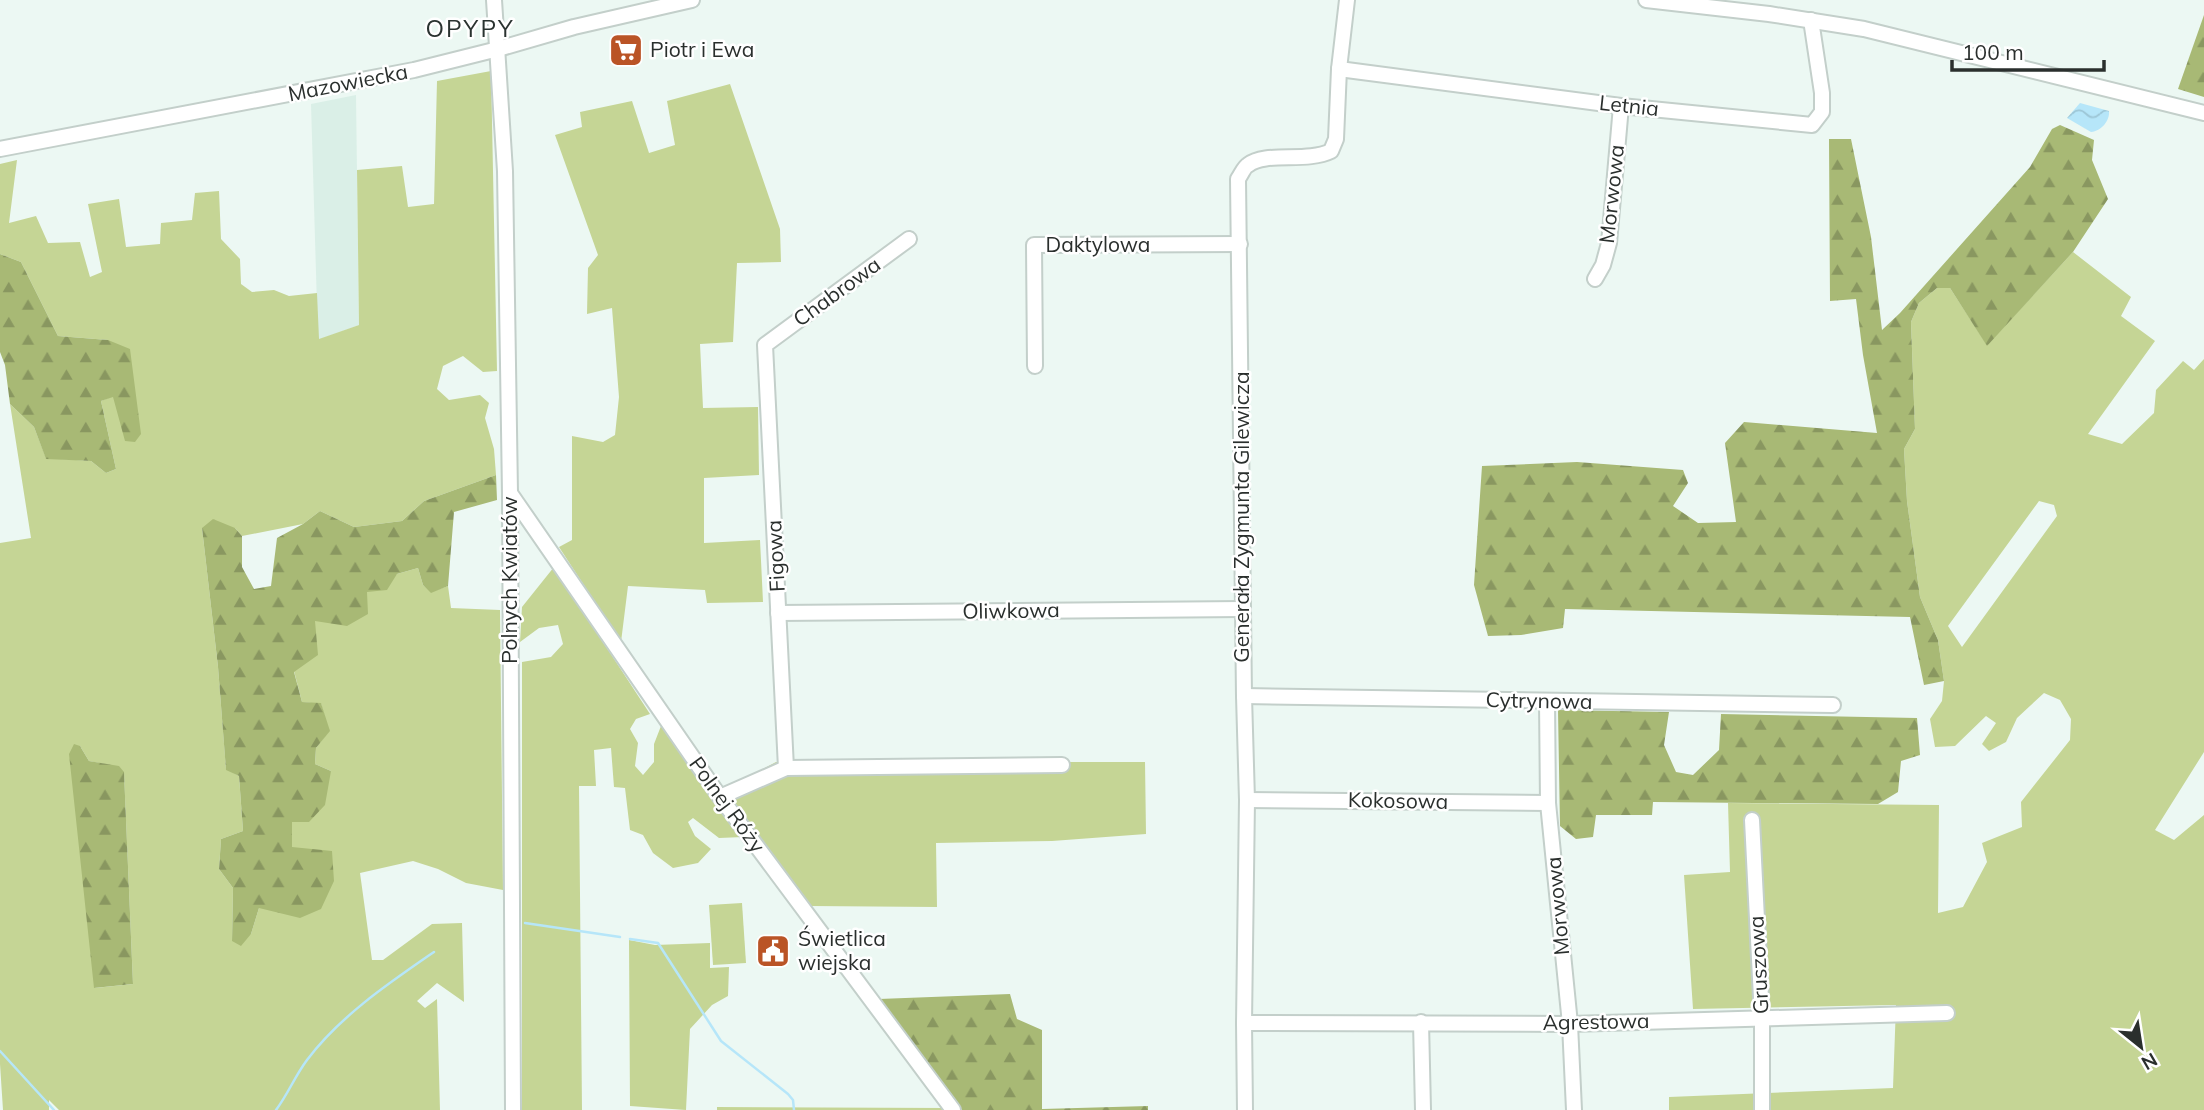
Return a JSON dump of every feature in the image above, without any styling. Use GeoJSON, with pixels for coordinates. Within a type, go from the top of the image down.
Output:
{"type":"FeatureCollection","features":[{"type":"Feature","properties":{"kind":"street","name":"Polnych Kwiatów"},"geometry":{"type":"LineString","coordinates":[[494,0],[505,171],[510,493],[513,1110]]}},
{"type":"Feature","properties":{"kind":"street","name":"Mazowiecka"},"geometry":{"type":"LineString","coordinates":[[0,149],[414,70],[574,27],[692,0]]}},
{"type":"Feature","properties":{"kind":"street","name":"Generała Zygmunta Gilewicza"},"geometry":{"type":"LineString","coordinates":[[1245,1110],[1247,800],[1238,179],[1247,165],[1262,159],[1319,157],[1331,151],[1336,139],[1339,69],[1347,0]]}},
{"type":"Feature","properties":{"kind":"street"},"geometry":{"type":"LineString","coordinates":[[1646,0],[1696,3],[1883,33],[2204,113]]}},
{"type":"Feature","properties":{"kind":"street","name":"Letnia"},"geometry":{"type":"LineString","coordinates":[[1339,69],[1621,106],[1812,125],[1822,112],[1822,93],[1811,20]]}},
{"type":"Feature","properties":{"kind":"street","name":"Morwowa"},"geometry":{"type":"LineString","coordinates":[[1595,278],[1603,265],[1609,243],[1621,106]]}},
{"type":"Feature","properties":{"kind":"street","name":"Chabrowa"},"geometry":{"type":"LineString","coordinates":[[765,345],[909,239]]}},
{"type":"Feature","properties":{"kind":"street","name":"Daktylowa"},"geometry":{"type":"LineString","coordinates":[[1035,366],[1034,245],[1240,244]]}},
{"type":"Feature","properties":{"kind":"street","name":"Figowa"},"geometry":{"type":"LineString","coordinates":[[765,345],[786,768]]}},
{"type":"Feature","properties":{"kind":"street","name":"Polnej Róży"},"geometry":{"type":"LineString","coordinates":[[510,493],[720,797],[953,1110]]}},
{"type":"Feature","properties":{"kind":"street","name":"Oliwkowa"},"geometry":{"type":"LineString","coordinates":[[778,613],[1243,608]]}},
{"type":"Feature","properties":{"kind":"street","name":"Cytrynowa"},"geometry":{"type":"LineString","coordinates":[[1244,696],[1833,705]]}},
{"type":"Feature","properties":{"kind":"street","name":"Morwowa"},"geometry":{"type":"LineString","coordinates":[[1546,701],[1548,803],[1570,1024],[1574,1110]]}},
{"type":"Feature","properties":{"kind":"street"},"geometry":{"type":"LineString","coordinates":[[720,797],[786,768],[1062,765]]}},
{"type":"Feature","properties":{"kind":"street","name":"Kokosowa"},"geometry":{"type":"LineString","coordinates":[[1247,800],[1548,803]]}},
{"type":"Feature","properties":{"kind":"street","name":"Gruszowa"},"geometry":{"type":"LineString","coordinates":[[1752,820],[1762,1018],[1762,1110]]}},
{"type":"Feature","properties":{"kind":"street","name":"Agrestowa"},"geometry":{"type":"LineString","coordinates":[[1244,1023],[1570,1024],[1947,1013]]}},
{"type":"Feature","properties":{"kind":"street"},"geometry":{"type":"LineString","coordinates":[[1421,1022],[1423,1110]]}},
{"type":"Feature","properties":{"kind":"shaded area"},"geometry":{"type":"Polygon","coordinates":[[[356,95],[359,325],[318,340],[311,104],[356,95]]]}},
{"type":"Feature","properties":{"kind":"green space"},"geometry":{"type":"Polygon","coordinates":[[[2204,15],[2204,97],[2178,89],[2204,15]]]}},
{"type":"Feature","properties":{"kind":"green space"},"geometry":{"type":"Polygon","coordinates":[[[491,71],[497,371],[483,372],[463,356],[443,366],[437,389],[449,400],[480,395],[489,403],[485,418],[494,449],[496,475],[424,501],[402,521],[354,527],[320,511],[303,524],[242,536],[235,528],[202,528],[218,667],[226,769],[239,776],[243,831],[221,839],[219,869],[233,888],[232,940],[251,934],[259,908],[292,847],[291,822],[331,771],[315,764],[316,748],[329,731],[321,704],[302,702],[294,671],[315,620],[397,574],[418,568],[423,585],[431,592],[448,586],[451,608],[500,610],[503,890],[466,883],[438,869],[413,861],[360,873],[372,960],[383,960],[432,924],[462,923],[464,1002],[437,983],[417,1001],[425,1008],[437,999],[440,1110],[59,1110],[49,1100],[49,1110],[3,1110],[0,1064],[0,543],[31,538],[10,404],[34,427],[46,458],[91,461],[106,473],[116,469],[101,401],[113,396],[108,340],[58,336],[21,262],[0,254],[0,164],[17,160],[9,223],[36,216],[48,243],[80,242],[90,277],[102,272],[88,204],[119,199],[126,247],[160,244],[161,223],[192,220],[195,193],[219,191],[221,239],[240,259],[241,284],[252,292],[274,290],[289,296],[317,293],[319,339],[359,325],[357,170],[402,166],[408,207],[434,204],[437,81],[491,71]],[[80,746],[95,988],[133,984],[124,773],[119,767],[89,761],[80,746]]]}},
{"type":"Feature","properties":{"kind":"green space"},"geometry":{"type":"Polygon","coordinates":[[[730,84],[780,229],[781,262],[737,263],[733,342],[700,344],[703,408],[758,407],[759,475],[704,478],[704,543],[760,540],[763,602],[707,603],[705,590],[628,586],[621,642],[559,547],[572,540],[572,436],[603,442],[615,435],[619,397],[612,308],[587,314],[588,268],[598,255],[555,135],[582,127],[580,112],[632,101],[649,153],[675,145],[667,101],[730,84]]]}},
{"type":"Feature","properties":{"kind":"green space"},"geometry":{"type":"Polygon","coordinates":[[[2060,125],[2094,140],[2092,160],[2108,199],[2073,252],[1987,346],[1950,288],[1937,288],[1919,303],[1911,322],[1915,429],[1904,449],[1907,501],[1920,597],[1938,640],[1944,681],[1924,685],[1910,617],[1565,609],[1563,628],[1521,635],[1488,636],[1474,585],[1482,466],[1577,462],[1683,470],[1688,483],[1673,506],[1698,523],[1736,522],[1725,443],[1744,422],[1877,433],[1856,299],[1830,301],[1829,139],[1851,139],[1871,237],[1882,330],[2030,167],[2052,129],[2060,125]]]}},
{"type":"Feature","properties":{"kind":"green space"},"geometry":{"type":"Polygon","coordinates":[[[2073,252],[2131,297],[2121,316],[2155,341],[2088,434],[2122,444],[2154,413],[2156,390],[2183,361],[2194,370],[2204,359],[2204,752],[2155,830],[2174,840],[2204,815],[2204,1110],[1669,1110],[1669,1097],[1893,1088],[1896,1005],[1693,1009],[1684,875],[1730,872],[1728,803],[1939,805],[1938,913],[1963,907],[1987,862],[1982,843],[2022,827],[2021,802],[2070,740],[2071,719],[2060,700],[2044,693],[2017,718],[2006,742],[1989,751],[1982,744],[1996,723],[1986,716],[1955,746],[1935,747],[1930,719],[1942,701],[1944,681],[1938,640],[1920,597],[1907,501],[1904,449],[1915,429],[1911,322],[1919,303],[1937,288],[1950,288],[1987,345],[2073,252]],[[2039,501],[1948,626],[1962,647],[2057,516],[2054,505],[2039,501]]]}},
{"type":"Feature","properties":{"kind":"green space"},"geometry":{"type":"Polygon","coordinates":[[[0,254],[21,262],[58,336],[108,340],[130,349],[141,434],[135,442],[125,441],[113,397],[101,401],[116,469],[106,473],[91,461],[46,459],[34,427],[10,404],[5,365],[0,352],[0,254]]]}},
{"type":"Feature","properties":{"kind":"green space"},"geometry":{"type":"Polygon","coordinates":[[[496,475],[497,500],[454,512],[448,586],[431,593],[423,585],[418,568],[397,574],[387,590],[367,592],[368,614],[347,626],[315,621],[318,655],[294,672],[302,702],[321,703],[330,731],[316,748],[315,764],[331,771],[325,805],[309,822],[292,822],[292,847],[332,851],[334,881],[321,909],[300,918],[259,908],[251,934],[241,946],[232,941],[233,888],[219,869],[221,839],[243,831],[239,776],[226,770],[218,667],[202,528],[213,519],[235,528],[242,536],[242,567],[254,589],[271,586],[277,538],[320,511],[354,527],[402,521],[424,501],[496,475]]]}},
{"type":"Feature","properties":{"kind":"green space"},"geometry":{"type":"Polygon","coordinates":[[[554,567],[650,714],[636,719],[630,729],[638,743],[635,766],[643,775],[654,762],[654,744],[661,726],[743,837],[719,838],[693,818],[688,822],[695,836],[711,849],[698,863],[673,868],[653,853],[643,835],[630,830],[625,788],[614,787],[611,748],[594,750],[596,786],[579,786],[582,1110],[522,1110],[522,662],[551,657],[563,644],[558,625],[539,628],[520,642],[522,607],[554,567]]]}},
{"type":"Feature","properties":{"kind":"green space"},"geometry":{"type":"Polygon","coordinates":[[[1558,710],[1669,712],[1664,745],[1676,772],[1693,775],[1719,750],[1721,714],[1917,718],[1920,755],[1901,761],[1898,792],[1878,804],[1653,802],[1652,815],[1596,815],[1593,837],[1576,839],[1560,826],[1558,710]]]}},
{"type":"Feature","properties":{"kind":"green space"},"geometry":{"type":"Polygon","coordinates":[[[74,744],[80,746],[89,761],[119,766],[124,772],[133,984],[94,988],[69,754],[74,744]]]}},
{"type":"Feature","properties":{"kind":"green space"},"geometry":{"type":"Polygon","coordinates":[[[776,762],[1145,762],[1146,834],[1052,841],[936,843],[937,907],[810,906],[731,801],[731,786],[776,762]]]}},
{"type":"Feature","properties":{"kind":"green space"},"geometry":{"type":"Polygon","coordinates":[[[742,903],[746,963],[713,965],[709,905],[742,903]]]}},
{"type":"Feature","properties":{"kind":"green space"},"geometry":{"type":"Polygon","coordinates":[[[629,940],[655,945],[710,943],[710,968],[729,967],[728,996],[712,1005],[690,1029],[686,1110],[630,1106],[629,940]]]}},
{"type":"Feature","properties":{"kind":"green space"},"geometry":{"type":"Polygon","coordinates":[[[1010,994],[1017,1019],[1042,1030],[1042,1109],[1148,1106],[1148,1110],[962,1110],[879,999],[1010,994]]]}},
{"type":"Feature","properties":{"kind":"green space"},"geometry":{"type":"Polygon","coordinates":[[[717,1107],[946,1108],[947,1110],[717,1110],[717,1107]]]}},
{"type":"Feature","properties":{"kind":"water"},"geometry":{"type":"Polygon","coordinates":[[[2080,103],[2109,111],[2104,125],[2091,132],[2067,118],[2080,103]]]}},
{"type":"Feature","properties":{"kind":"waterway"},"geometry":{"type":"LineString","coordinates":[[525,923],[620,937]]}},
{"type":"Feature","properties":{"kind":"waterway"},"geometry":{"type":"LineString","coordinates":[[630,939],[658,943],[721,1041],[788,1094],[793,1100],[794,1110]]}},
{"type":"Feature","properties":{"kind":"waterway"},"geometry":{"type":"LineString","coordinates":[[276,1110],[307,1060],[334,1029],[366,1001],[434,952]]}},
{"type":"Feature","properties":{"kind":"waterway"},"geometry":{"type":"LineString","coordinates":[[0,1051],[54,1110]]}},
{"type":"Feature","properties":{"kind":"place","name":"Piotr i Ewa"},"geometry":{"type":"Point","coordinates":[626,50]}},
{"type":"Feature","properties":{"kind":"place","name":"Świetlica wiejska"},"geometry":{"type":"Point","coordinates":[773,951]}},
{"type":"Feature","properties":{"kind":"district","name":"OPYPY"},"geometry":{"type":"Point","coordinates":[470,29]}}]}
